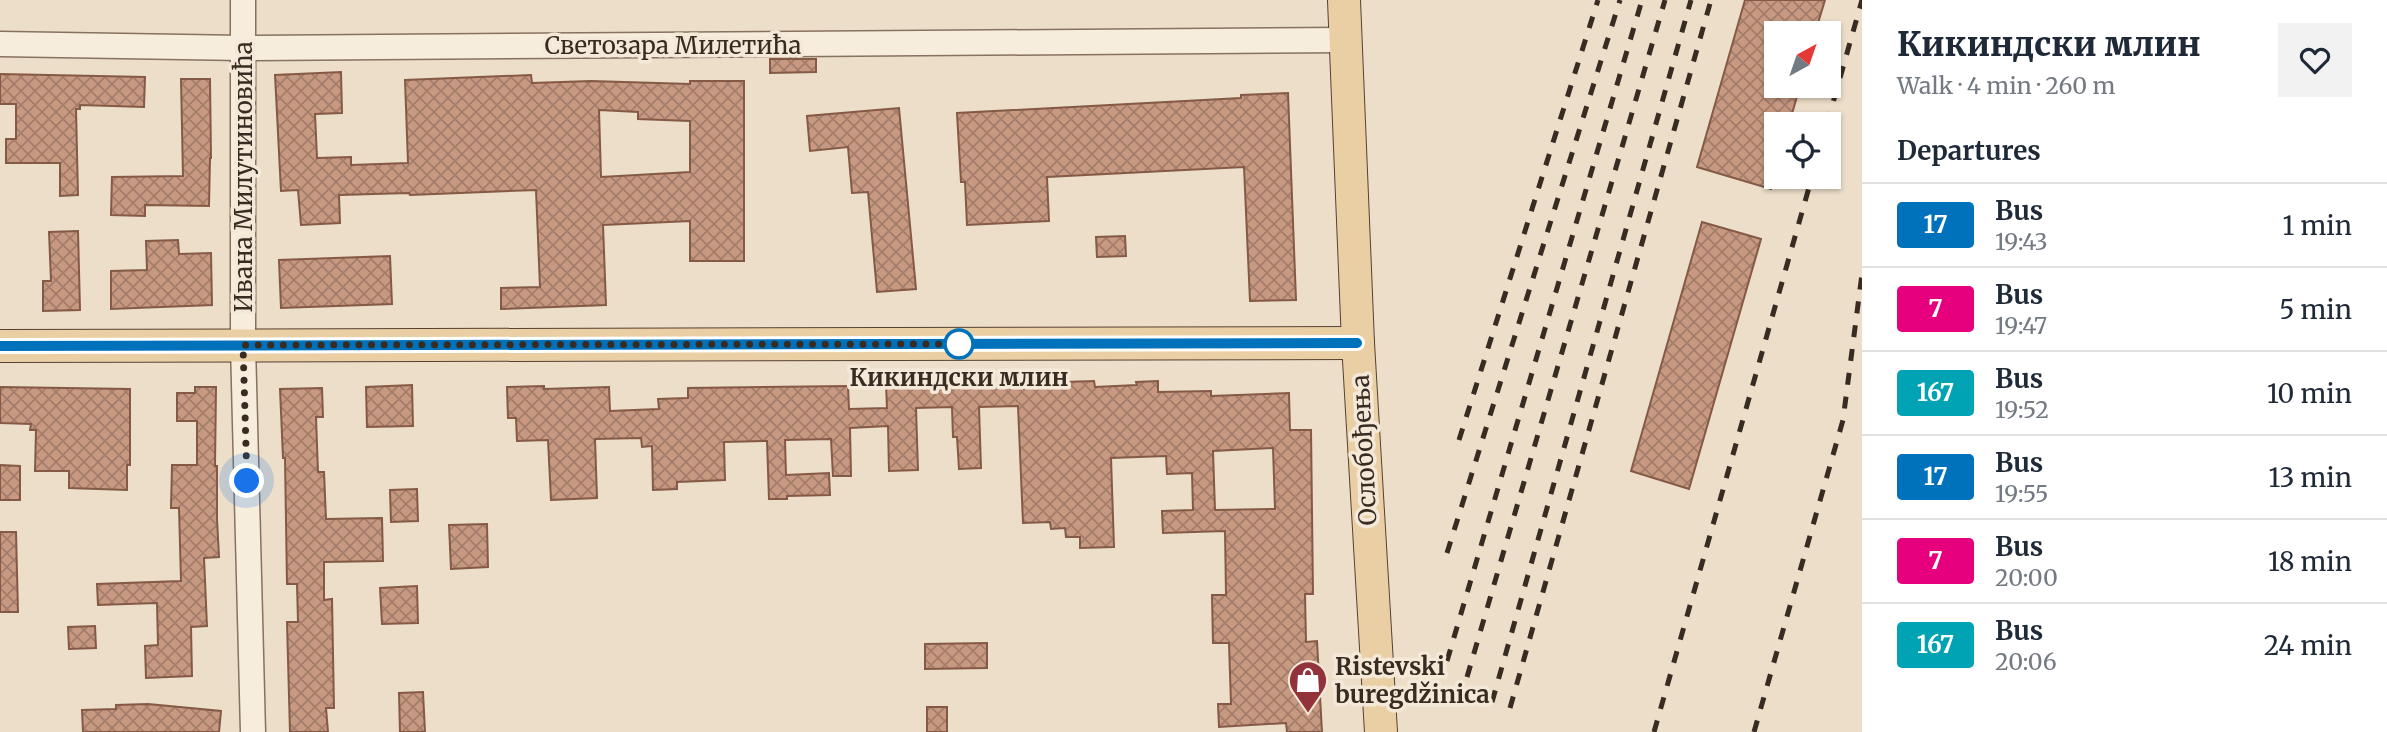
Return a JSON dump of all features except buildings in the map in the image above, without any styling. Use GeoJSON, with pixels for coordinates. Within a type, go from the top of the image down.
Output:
{"type":"FeatureCollection","features":[{"type":"Feature","properties":{"kind":"main road","name":"Ослобођења"},"geometry":{"type":"LineString","coordinates":[[1344,0],[1357,343],[1381,732]]}},
{"type":"Feature","properties":{"kind":"main road"},"geometry":{"type":"LineString","coordinates":[[0,346],[1357,343]]}},
{"type":"Feature","properties":{"kind":"street","name":"Ивана Милутиновића"},"geometry":{"type":"LineString","coordinates":[[243,0],[243,345],[253,732]]}},
{"type":"Feature","properties":{"kind":"street","name":"Светозара Милетића"},"geometry":{"type":"LineString","coordinates":[[0,44],[243,48],[1345,40]]}},
{"type":"Feature","properties":{"kind":"railway"},"geometry":{"type":"LineString","coordinates":[[1459,440],[1598,0]]}},
{"type":"Feature","properties":{"kind":"railway"},"geometry":{"type":"LineString","coordinates":[[1447,553],[1620,0]]}},
{"type":"Feature","properties":{"kind":"railway"},"geometry":{"type":"LineString","coordinates":[[1447,661],[1642,0]]}},
{"type":"Feature","properties":{"kind":"railway"},"geometry":{"type":"LineString","coordinates":[[1467,677],[1665,0]]}},
{"type":"Feature","properties":{"kind":"railway"},"geometry":{"type":"LineString","coordinates":[[1492,702],[1691,0]]}},
{"type":"Feature","properties":{"kind":"railway"},"geometry":{"type":"LineString","coordinates":[[1510,708],[1711,0]]}},
{"type":"Feature","properties":{"kind":"railway"},"geometry":{"type":"LineString","coordinates":[[1830,112],[1862,0]]}},
{"type":"Feature","properties":{"kind":"railway"},"geometry":{"type":"LineString","coordinates":[[1654,732],[1809,189]]}},
{"type":"Feature","properties":{"kind":"railway"},"geometry":{"type":"LineString","coordinates":[[1754,732],[1843,420],[1862,274]]}},
{"type":"Feature","properties":{"kind":"bus line","name":"17"},"geometry":{"type":"LineString","coordinates":[[0,346],[1357,343]]}},
{"type":"Feature","properties":{"kind":"place","name":"Кикиндски млин"},"geometry":{"type":"Point","coordinates":[959,344]}},
{"type":"Feature","properties":{"kind":"place","name":"Ristevski buregdžinica"},"geometry":{"type":"Point","coordinates":[1308,714]}},
{"type":"Feature","properties":{"kind":"route"},"geometry":{"type":"LineString","coordinates":[[247,481],[243,345],[968,344],[959,344]]}}]}
